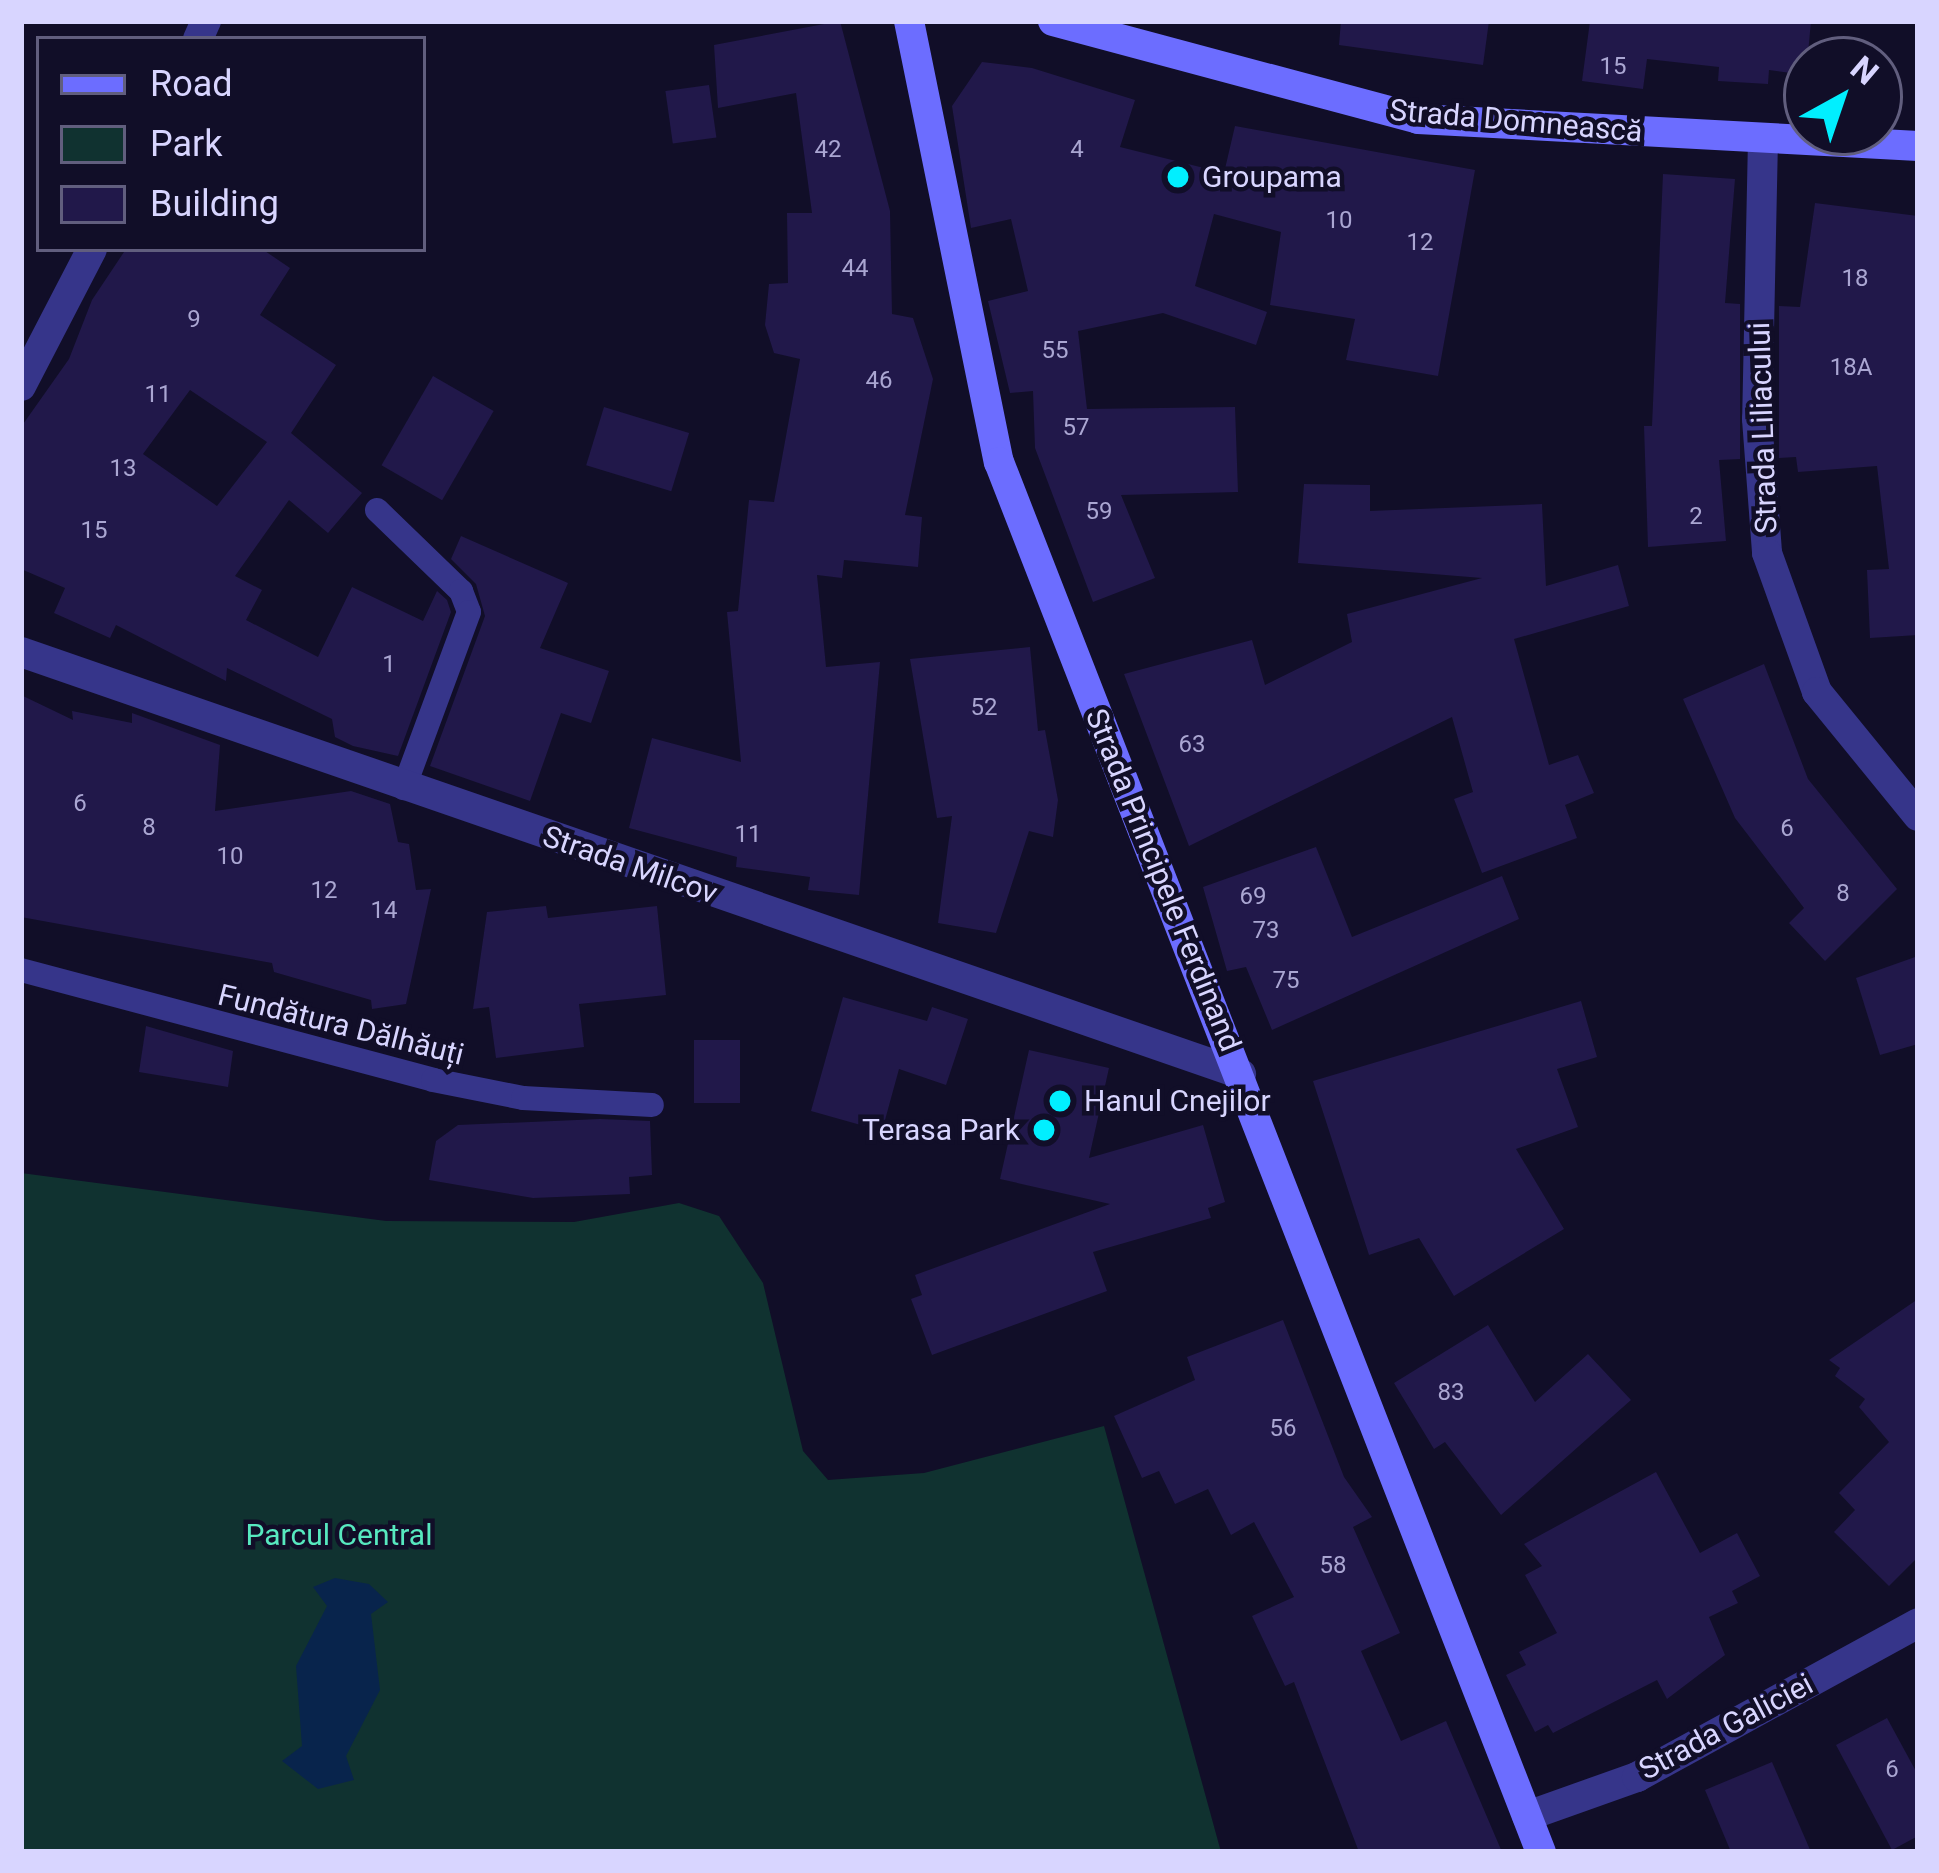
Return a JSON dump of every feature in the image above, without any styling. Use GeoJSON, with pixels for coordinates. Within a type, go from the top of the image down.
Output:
{"type":"FeatureCollection","features":[{"type":"Feature","properties":{"kind":"street","name":"Strada Principele Ferdinand"},"geometry":{"type":"LineString","coordinates":[[909,21],[999,462],[1540,1852]]}},
{"type":"Feature","properties":{"kind":"street","name":"Strada Domnească"},"geometry":{"type":"LineString","coordinates":[[1053,21],[1418,119],[1918,146]]}},
{"type":"Feature","properties":{"kind":"street","name":"Strada Liliacului"},"geometry":{"type":"LineString","coordinates":[[1763,139],[1757,419],[1767,553],[1817,692],[1918,816]]}},
{"type":"Feature","properties":{"kind":"street"},"geometry":{"type":"LineString","coordinates":[[21,386],[90,252]]}},
{"type":"Feature","properties":{"kind":"street","name":"Strada Milcov"},"geometry":{"type":"LineString","coordinates":[[21,652],[1241,1074]]}},
{"type":"Feature","properties":{"kind":"street","name":"Strada Galiciei"},"geometry":{"type":"LineString","coordinates":[[1527,1816],[1637,1777],[1918,1623]]}},
{"type":"Feature","properties":{"kind":"lane"},"geometry":{"type":"LineString","coordinates":[[377,509],[461,592],[469,612],[404,788]]}},
{"type":"Feature","properties":{"kind":"lane","name":"Fundătura Dălhăuți"},"geometry":{"type":"LineString","coordinates":[[21,970],[433,1080],[523,1098],[652,1105]]}},
{"type":"Feature","properties":{"kind":"green space","name":"Parcul Central"},"geometry":{"type":"Polygon","coordinates":[[[21,1173],[386,1221],[574,1222],[679,1203],[719,1216],[763,1283],[803,1451],[828,1480],[924,1473],[1104,1426],[1221,1852],[21,1852],[21,1173]]]}},
{"type":"Feature","properties":{"kind":"water"},"geometry":{"type":"Polygon","coordinates":[[[335,1578],[369,1584],[388,1602],[371,1614],[380,1690],[346,1756],[354,1780],[318,1789],[282,1761],[302,1746],[296,1666],[327,1606],[313,1587],[335,1578]]]}},
{"type":"Feature","properties":{"kind":"building"},"geometry":{"type":"Polygon","coordinates":[[[840,21],[890,211],[892,314],[913,318],[933,379],[905,515],[922,517],[918,567],[844,560],[842,578],[817,575],[826,667],[880,662],[859,895],[808,890],[810,877],[736,867],[737,857],[629,828],[652,738],[741,762],[727,612],[738,611],[749,500],[774,502],[800,359],[774,353],[765,325],[769,284],[788,283],[787,213],[812,213],[796,93],[718,108],[714,45],[840,21]]]}},
{"type":"Feature","properties":{"kind":"building"},"geometry":{"type":"Polygon","coordinates":[[[1341,21],[1489,21],[1483,65],[1339,45],[1341,21]]]}},
{"type":"Feature","properties":{"kind":"building"},"geometry":{"type":"Polygon","coordinates":[[[1590,21],[1811,21],[1810,36],[1783,36],[1783,72],[1769,70],[1768,84],[1718,81],[1719,67],[1647,59],[1643,89],[1582,81],[1590,21]]]}},
{"type":"Feature","properties":{"kind":"building"},"geometry":{"type":"Polygon","coordinates":[[[982,62],[1032,68],[1135,100],[1120,147],[1224,173],[1235,126],[1475,170],[1438,376],[1346,360],[1355,319],[1270,305],[1281,232],[1214,214],[1195,286],[1267,312],[1256,345],[1163,313],[1078,331],[1087,409],[1235,407],[1238,492],[1121,495],[1155,578],[1093,602],[1035,448],[1033,391],[1010,393],[988,301],[1028,291],[1011,219],[971,228],[952,106],[982,62]]]}},
{"type":"Feature","properties":{"kind":"building"},"geometry":{"type":"Polygon","coordinates":[[[709,85],[716,137],[673,144],[665,91],[709,85]]]}},
{"type":"Feature","properties":{"kind":"building"},"geometry":{"type":"Polygon","coordinates":[[[1663,174],[1735,179],[1725,303],[1740,304],[1740,459],[1719,460],[1726,541],[1648,547],[1644,426],[1652,426],[1663,174]]]}},
{"type":"Feature","properties":{"kind":"building"},"geometry":{"type":"Polygon","coordinates":[[[1815,203],[1918,216],[1918,635],[1870,638],[1867,570],[1889,569],[1877,466],[1798,472],[1796,457],[1779,458],[1779,306],[1800,307],[1815,203]]]}},
{"type":"Feature","properties":{"kind":"building"},"geometry":{"type":"Polygon","coordinates":[[[124,252],[266,252],[290,268],[260,315],[336,365],[291,433],[362,493],[328,533],[289,500],[235,576],[262,590],[246,620],[318,657],[352,587],[423,621],[437,591],[447,600],[451,612],[398,756],[335,737],[332,719],[227,668],[226,681],[116,625],[110,638],[54,613],[65,588],[21,569],[21,427],[69,359],[92,300],[124,252]],[[190,390],[143,454],[217,506],[267,442],[190,390]]]}},
{"type":"Feature","properties":{"kind":"building"},"geometry":{"type":"Polygon","coordinates":[[[433,376],[494,411],[442,500],[382,465],[433,376]]]}},
{"type":"Feature","properties":{"kind":"building"},"geometry":{"type":"Polygon","coordinates":[[[604,407],[689,433],[671,491],[586,465],[604,407]]]}},
{"type":"Feature","properties":{"kind":"building"},"geometry":{"type":"Polygon","coordinates":[[[1304,484],[1370,485],[1370,511],[1542,504],[1546,586],[1618,565],[1629,606],[1514,639],[1549,765],[1578,755],[1594,793],[1565,805],[1577,838],[1482,873],[1454,799],[1473,792],[1452,717],[1189,846],[1124,674],[1252,640],[1265,685],[1352,642],[1347,614],[1482,578],[1298,563],[1304,484]]]}},
{"type":"Feature","properties":{"kind":"building"},"geometry":{"type":"Polygon","coordinates":[[[461,536],[568,583],[540,648],[609,671],[591,723],[561,713],[530,801],[430,766],[485,616],[476,584],[451,559],[461,536]]]}},
{"type":"Feature","properties":{"kind":"building"},"geometry":{"type":"Polygon","coordinates":[[[1030,647],[1038,731],[1045,730],[1058,800],[1053,837],[1029,831],[996,933],[938,923],[952,816],[937,818],[910,659],[1030,647]]]}},
{"type":"Feature","properties":{"kind":"building"},"geometry":{"type":"Polygon","coordinates":[[[1764,664],[1808,779],[1897,889],[1825,961],[1789,923],[1804,908],[1735,818],[1683,699],[1764,664]]]}},
{"type":"Feature","properties":{"kind":"building"},"geometry":{"type":"Polygon","coordinates":[[[21,695],[73,720],[72,711],[132,723],[132,713],[220,745],[215,811],[351,791],[390,804],[398,842],[409,844],[416,890],[431,889],[406,1004],[372,1009],[371,1000],[274,972],[272,963],[21,917],[21,695]]]}},
{"type":"Feature","properties":{"kind":"building"},"geometry":{"type":"Polygon","coordinates":[[[1316,847],[1352,937],[1502,876],[1519,919],[1272,1030],[1246,967],[1227,971],[1203,887],[1316,847]]]}},
{"type":"Feature","properties":{"kind":"building"},"geometry":{"type":"Polygon","coordinates":[[[546,906],[548,918],[657,906],[666,995],[579,1004],[584,1047],[496,1058],[489,1007],[473,1009],[487,912],[546,906]]]}},
{"type":"Feature","properties":{"kind":"building"},"geometry":{"type":"Polygon","coordinates":[[[1918,956],[1918,1044],[1880,1055],[1856,978],[1918,956]]]}},
{"type":"Feature","properties":{"kind":"building"},"geometry":{"type":"Polygon","coordinates":[[[843,997],[927,1021],[932,1007],[968,1019],[946,1085],[899,1069],[882,1131],[811,1111],[843,997]]]}},
{"type":"Feature","properties":{"kind":"building"},"geometry":{"type":"Polygon","coordinates":[[[1581,1001],[1597,1057],[1557,1069],[1578,1127],[1516,1149],[1564,1229],[1454,1296],[1419,1238],[1369,1255],[1313,1081],[1581,1001]]]}},
{"type":"Feature","properties":{"kind":"building"},"geometry":{"type":"Polygon","coordinates":[[[146,1026],[233,1051],[228,1087],[139,1072],[146,1026]]]}},
{"type":"Feature","properties":{"kind":"building"},"geometry":{"type":"Polygon","coordinates":[[[694,1040],[740,1040],[740,1103],[694,1103],[694,1040]]]}},
{"type":"Feature","properties":{"kind":"building"},"geometry":{"type":"Polygon","coordinates":[[[1029,1050],[1109,1068],[1089,1158],[1203,1125],[1225,1202],[1208,1208],[1211,1218],[1093,1252],[1107,1291],[932,1355],[911,1299],[922,1295],[915,1275],[1110,1204],[1000,1179],[1029,1050]]]}},
{"type":"Feature","properties":{"kind":"building"},"geometry":{"type":"Polygon","coordinates":[[[650,1121],[652,1175],[629,1177],[630,1194],[533,1198],[429,1180],[436,1141],[458,1125],[650,1121]]]}},
{"type":"Feature","properties":{"kind":"building"},"geometry":{"type":"Polygon","coordinates":[[[1918,1299],[1918,1557],[1889,1586],[1834,1532],[1855,1510],[1839,1493],[1889,1442],[1859,1407],[1865,1399],[1835,1376],[1840,1368],[1829,1360],[1918,1299]]]}},
{"type":"Feature","properties":{"kind":"building"},"geometry":{"type":"Polygon","coordinates":[[[1283,1320],[1344,1477],[1372,1517],[1353,1527],[1400,1633],[1361,1651],[1401,1741],[1446,1721],[1502,1852],[1359,1852],[1294,1682],[1285,1686],[1252,1616],[1294,1597],[1254,1522],[1231,1535],[1208,1489],[1175,1504],[1159,1471],[1142,1478],[1114,1416],[1195,1380],[1187,1357],[1283,1320]]]}},
{"type":"Feature","properties":{"kind":"building"},"geometry":{"type":"Polygon","coordinates":[[[1488,1325],[1535,1402],[1588,1354],[1631,1400],[1501,1515],[1445,1442],[1434,1449],[1394,1383],[1488,1325]]]}},
{"type":"Feature","properties":{"kind":"building"},"geometry":{"type":"Polygon","coordinates":[[[1656,1472],[1700,1553],[1737,1533],[1760,1576],[1732,1591],[1738,1603],[1709,1617],[1725,1655],[1667,1699],[1657,1680],[1553,1733],[1548,1725],[1535,1732],[1506,1675],[1526,1665],[1519,1652],[1557,1633],[1525,1575],[1542,1566],[1524,1544],[1656,1472]]]}},
{"type":"Feature","properties":{"kind":"building"},"geometry":{"type":"Polygon","coordinates":[[[1887,1718],[1918,1775],[1918,1836],[1892,1850],[1836,1745],[1887,1718]]]}},
{"type":"Feature","properties":{"kind":"building"},"geometry":{"type":"Polygon","coordinates":[[[1772,1762],[1811,1852],[1731,1852],[1705,1790],[1772,1762]]]}},
{"type":"Feature","properties":{"kind":"place","name":"Groupama"},"geometry":{"type":"Point","coordinates":[1178,177]}},
{"type":"Feature","properties":{"kind":"place","name":"Hanul Cnejilor"},"geometry":{"type":"Point","coordinates":[1060,1101]}},
{"type":"Feature","properties":{"kind":"place","name":"Terasa Park"},"geometry":{"type":"Point","coordinates":[1044,1130]}}]}
